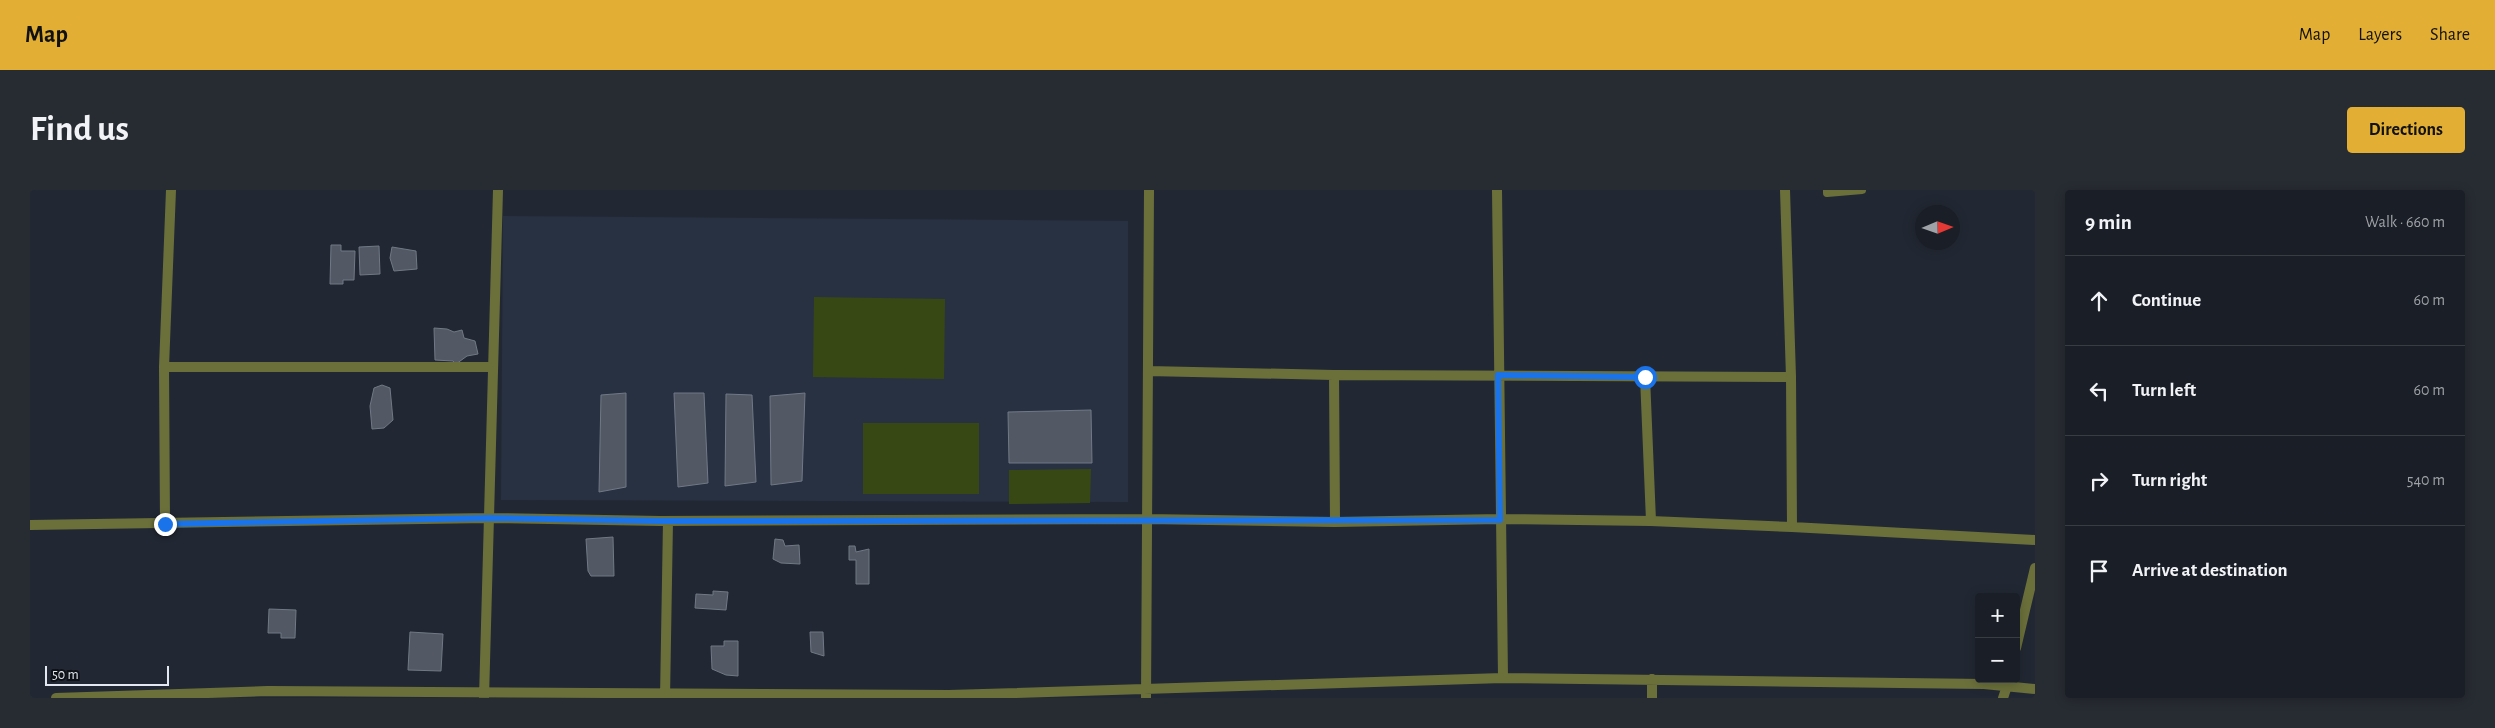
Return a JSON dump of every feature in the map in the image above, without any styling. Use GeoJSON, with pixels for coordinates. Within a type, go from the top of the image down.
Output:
{"type":"FeatureCollection","features":[{"type":"Feature","properties":{"kind":"street"},"geometry":{"type":"LineString","coordinates":[[165,524],[164,367],[171,190]]}},
{"type":"Feature","properties":{"kind":"street"},"geometry":{"type":"LineString","coordinates":[[484,696],[498,190]]}},
{"type":"Feature","properties":{"kind":"street"},"geometry":{"type":"LineString","coordinates":[[1146,694],[1148,190]]}},
{"type":"Feature","properties":{"kind":"street"},"geometry":{"type":"LineString","coordinates":[[1497,190],[1503,678]]}},
{"type":"Feature","properties":{"kind":"street"},"geometry":{"type":"LineString","coordinates":[[1784,190],[1791,377],[1792,527]]}},
{"type":"Feature","properties":{"kind":"street"},"geometry":{"type":"LineString","coordinates":[[164,367],[493,367]]}},
{"type":"Feature","properties":{"kind":"street"},"geometry":{"type":"LineString","coordinates":[[1148,371],[1334,375],[1791,377]]}},
{"type":"Feature","properties":{"kind":"street"},"geometry":{"type":"LineString","coordinates":[[1334,375],[1335,522]]}},
{"type":"Feature","properties":{"kind":"street"},"geometry":{"type":"LineString","coordinates":[[1645,377],[1651,521]]}},
{"type":"Feature","properties":{"kind":"street"},"geometry":{"type":"LineString","coordinates":[[30,525],[489,518],[668,521],[1147,519],[1335,522],[1651,521],[2035,540]]}},
{"type":"Feature","properties":{"kind":"street"},"geometry":{"type":"LineString","coordinates":[[665,696],[668,521]]}},
{"type":"Feature","properties":{"kind":"street"},"geometry":{"type":"LineString","coordinates":[[2018,638],[2035,568]]}},
{"type":"Feature","properties":{"kind":"street"},"geometry":{"type":"LineString","coordinates":[[56,698],[268,692],[484,696],[1146,694],[1503,678],[1975,682]]}},
{"type":"Feature","properties":{"kind":"street"},"geometry":{"type":"LineString","coordinates":[[1652,679],[1652,698]]}},
{"type":"Feature","properties":{"kind":"street"},"geometry":{"type":"LineString","coordinates":[[2004,698],[2008,683]]}},
{"type":"Feature","properties":{"kind":"street"},"geometry":{"type":"LineString","coordinates":[[2012,683],[2035,689]]}},
{"type":"Feature","properties":{"kind":"lane"},"geometry":{"type":"LineString","coordinates":[[1827,190],[1827,193],[1862,190]]}},
{"type":"Feature","properties":{"kind":"shaded area"},"geometry":{"type":"Polygon","coordinates":[[[503,216],[1128,221],[1128,502],[501,500],[503,216]]]}},
{"type":"Feature","properties":{"kind":"green space"},"geometry":{"type":"Polygon","coordinates":[[[814,297],[945,299],[944,379],[813,377],[814,297]]]}},
{"type":"Feature","properties":{"kind":"green space"},"geometry":{"type":"Polygon","coordinates":[[[863,423],[979,423],[979,494],[863,494],[863,423]]]}},
{"type":"Feature","properties":{"kind":"green space"},"geometry":{"type":"Polygon","coordinates":[[[1091,469],[1090,503],[1009,504],[1009,470],[1091,469]]]}},
{"type":"Feature","properties":{"kind":"building"},"geometry":{"type":"Polygon","coordinates":[[[331,245],[341,245],[341,251],[355,251],[354,280],[343,280],[343,284],[330,284],[331,245]]]}},
{"type":"Feature","properties":{"kind":"building"},"geometry":{"type":"Polygon","coordinates":[[[379,246],[380,274],[360,275],[359,247],[379,246]]]}},
{"type":"Feature","properties":{"kind":"building"},"geometry":{"type":"Polygon","coordinates":[[[392,247],[416,251],[417,269],[394,271],[390,258],[392,247]]]}},
{"type":"Feature","properties":{"kind":"building"},"geometry":{"type":"Polygon","coordinates":[[[434,328],[447,329],[454,332],[462,330],[464,338],[475,341],[478,354],[467,356],[456,364],[453,361],[435,360],[434,328]]]}},
{"type":"Feature","properties":{"kind":"building"},"geometry":{"type":"Polygon","coordinates":[[[382,385],[390,388],[393,420],[384,428],[372,429],[370,406],[374,388],[382,385]]]}},
{"type":"Feature","properties":{"kind":"building"},"geometry":{"type":"Polygon","coordinates":[[[626,393],[626,487],[599,492],[601,395],[626,393]]]}},
{"type":"Feature","properties":{"kind":"building"},"geometry":{"type":"Polygon","coordinates":[[[674,393],[704,393],[708,483],[678,487],[674,393]]]}},
{"type":"Feature","properties":{"kind":"building"},"geometry":{"type":"Polygon","coordinates":[[[805,393],[802,481],[771,485],[770,396],[805,393]]]}},
{"type":"Feature","properties":{"kind":"building"},"geometry":{"type":"Polygon","coordinates":[[[726,394],[752,395],[756,482],[725,486],[726,394]]]}},
{"type":"Feature","properties":{"kind":"building"},"geometry":{"type":"Polygon","coordinates":[[[1091,410],[1092,463],[1009,463],[1008,412],[1091,410]]]}},
{"type":"Feature","properties":{"kind":"building"},"geometry":{"type":"Polygon","coordinates":[[[613,537],[614,576],[591,576],[588,571],[586,539],[613,537]]]}},
{"type":"Feature","properties":{"kind":"building"},"geometry":{"type":"Polygon","coordinates":[[[775,539],[783,540],[785,546],[799,545],[800,564],[781,563],[773,559],[775,539]]]}},
{"type":"Feature","properties":{"kind":"building"},"geometry":{"type":"Polygon","coordinates":[[[849,546],[855,546],[856,552],[869,549],[869,584],[856,584],[856,560],[849,560],[849,546]]]}},
{"type":"Feature","properties":{"kind":"building"},"geometry":{"type":"Polygon","coordinates":[[[713,591],[728,592],[726,610],[695,608],[696,594],[713,595],[713,591]]]}},
{"type":"Feature","properties":{"kind":"building"},"geometry":{"type":"Polygon","coordinates":[[[269,609],[296,610],[295,638],[281,638],[281,633],[268,633],[269,609]]]}},
{"type":"Feature","properties":{"kind":"building"},"geometry":{"type":"Polygon","coordinates":[[[410,632],[443,634],[441,671],[408,670],[410,632]]]}},
{"type":"Feature","properties":{"kind":"building"},"geometry":{"type":"Polygon","coordinates":[[[810,632],[823,632],[824,656],[811,652],[810,632]]]}},
{"type":"Feature","properties":{"kind":"building"},"geometry":{"type":"Polygon","coordinates":[[[724,641],[738,641],[738,676],[726,675],[712,669],[711,646],[724,646],[724,641]]]}},
{"type":"Feature","properties":{"kind":"route"},"geometry":{"type":"LineString","coordinates":[[165,524],[489,518],[660,521],[1147,519],[1335,522],[1500,520],[1498,375],[1645,377]]}}]}
